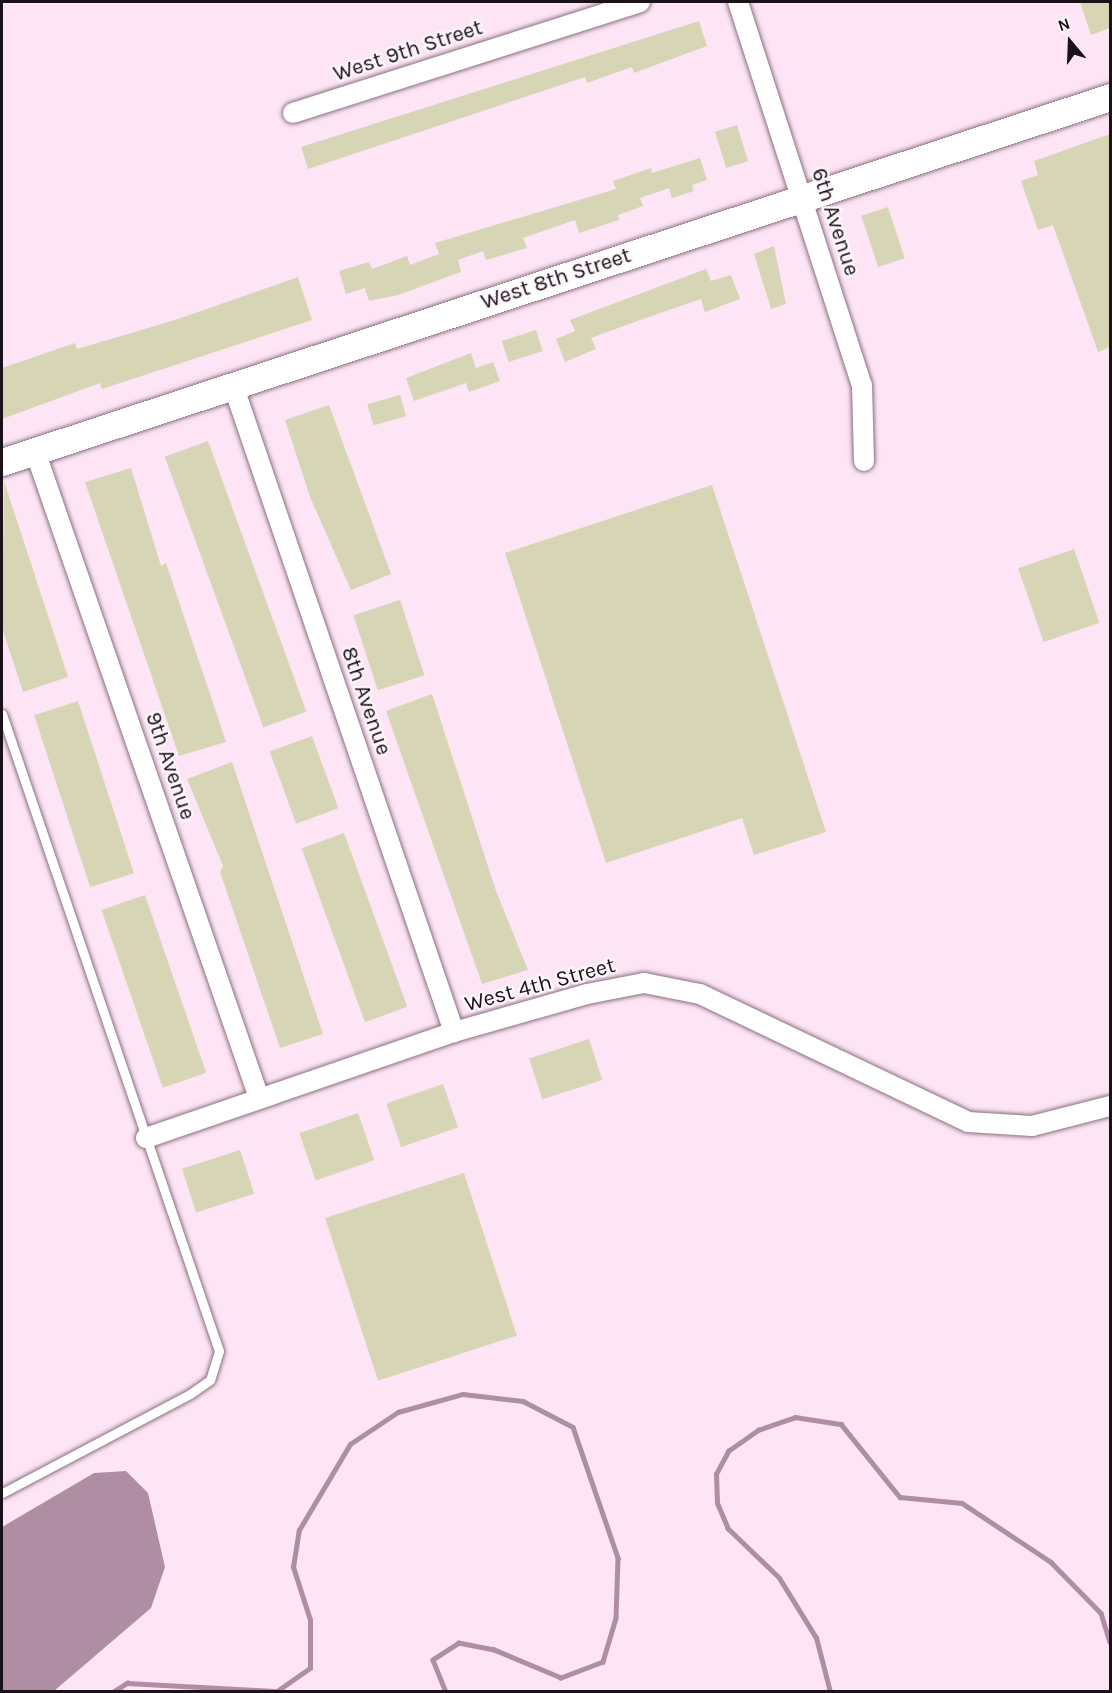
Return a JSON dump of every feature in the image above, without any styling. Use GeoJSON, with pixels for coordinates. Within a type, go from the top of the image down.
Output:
{"type":"FeatureCollection","features":[{"type":"Feature","properties":{"kind":"street","name":"West 9th Street"},"geometry":{"type":"LineString","coordinates":[[293,113],[640,2]]}},
{"type":"Feature","properties":{"kind":"street","name":"6th Avenue"},"geometry":{"type":"LineString","coordinates":[[738,2],[862,385],[864,461]]}},
{"type":"Feature","properties":{"kind":"street","name":"West 8th Street"},"geometry":{"type":"LineString","coordinates":[[2,462],[1110,97]]}},
{"type":"Feature","properties":{"kind":"street","name":"8th Avenue"},"geometry":{"type":"LineString","coordinates":[[233,385],[454,1032]]}},
{"type":"Feature","properties":{"kind":"street","name":"9th Avenue"},"geometry":{"type":"LineString","coordinates":[[35,451],[260,1098]]}},
{"type":"Feature","properties":{"kind":"street","name":"West 4th Street"},"geometry":{"type":"LineString","coordinates":[[146,1138],[454,1032],[587,994],[644,983],[700,994],[968,1122],[1032,1126],[1110,1106]]}},
{"type":"Feature","properties":{"kind":"lane"},"geometry":{"type":"LineString","coordinates":[[2,714],[219,1351],[210,1380],[190,1394],[2,1493]]}},
{"type":"Feature","properties":{"kind":"shaded area"},"geometry":{"type":"Polygon","coordinates":[[[126,1471],[148,1493],[165,1567],[151,1608],[54,1691],[2,1691],[2,1527],[94,1473],[126,1471]]]}},
{"type":"Feature","properties":{"kind":"building"},"geometry":{"type":"Polygon","coordinates":[[[1080,2],[1110,2],[1110,28],[1091,35],[1080,2]]]}},
{"type":"Feature","properties":{"kind":"building"},"geometry":{"type":"Polygon","coordinates":[[[699,21],[707,46],[634,73],[632,67],[587,83],[585,77],[308,169],[301,147],[699,21]]]}},
{"type":"Feature","properties":{"kind":"building"},"geometry":{"type":"Polygon","coordinates":[[[737,125],[748,161],[726,168],[715,132],[737,125]]]}},
{"type":"Feature","properties":{"kind":"building"},"geometry":{"type":"Polygon","coordinates":[[[1110,134],[1110,347],[1098,352],[1053,225],[1038,230],[1021,181],[1038,175],[1034,161],[1110,134]]]}},
{"type":"Feature","properties":{"kind":"building"},"geometry":{"type":"Polygon","coordinates":[[[700,158],[707,180],[692,185],[694,191],[672,198],[669,188],[640,198],[643,206],[618,215],[619,220],[579,233],[575,220],[523,238],[527,248],[486,260],[483,251],[458,260],[461,272],[398,295],[369,301],[365,288],[346,294],[339,271],[369,262],[372,269],[407,256],[410,265],[439,254],[435,243],[616,189],[613,181],[651,168],[652,173],[700,158]]]}},
{"type":"Feature","properties":{"kind":"building"},"geometry":{"type":"Polygon","coordinates":[[[888,207],[905,258],[878,267],[861,216],[888,207]]]}},
{"type":"Feature","properties":{"kind":"building"},"geometry":{"type":"Polygon","coordinates":[[[774,246],[786,304],[771,309],[754,254],[774,246]]]}},
{"type":"Feature","properties":{"kind":"building"},"geometry":{"type":"Polygon","coordinates":[[[706,269],[711,281],[731,275],[740,299],[705,312],[701,299],[640,320],[591,338],[596,349],[565,362],[556,339],[575,331],[570,320],[706,269]]]}},
{"type":"Feature","properties":{"kind":"building"},"geometry":{"type":"Polygon","coordinates":[[[298,277],[312,320],[102,389],[100,383],[2,419],[2,368],[75,343],[77,349],[175,320],[298,277]]]}},
{"type":"Feature","properties":{"kind":"building"},"geometry":{"type":"Polygon","coordinates":[[[536,330],[543,351],[509,362],[502,341],[536,330]]]}},
{"type":"Feature","properties":{"kind":"building"},"geometry":{"type":"Polygon","coordinates":[[[471,353],[476,368],[493,362],[500,381],[469,392],[466,383],[414,401],[406,378],[471,353]]]}},
{"type":"Feature","properties":{"kind":"building"},"geometry":{"type":"Polygon","coordinates":[[[400,395],[406,416],[373,426],[367,404],[400,395]]]}},
{"type":"Feature","properties":{"kind":"building"},"geometry":{"type":"Polygon","coordinates":[[[329,405],[391,574],[351,590],[310,497],[285,420],[329,405]]]}},
{"type":"Feature","properties":{"kind":"building"},"geometry":{"type":"Polygon","coordinates":[[[208,441],[307,712],[263,727],[165,457],[208,441]]]}},
{"type":"Feature","properties":{"kind":"building"},"geometry":{"type":"Polygon","coordinates":[[[131,468],[161,566],[166,563],[226,742],[179,756],[85,482],[131,468]]]}},
{"type":"Feature","properties":{"kind":"building"},"geometry":{"type":"Polygon","coordinates":[[[4,481],[68,677],[23,692],[2,628],[4,481]]]}},
{"type":"Feature","properties":{"kind":"building"},"geometry":{"type":"Polygon","coordinates":[[[712,485],[826,832],[754,855],[742,818],[606,863],[505,553],[712,485]]]}},
{"type":"Feature","properties":{"kind":"building"},"geometry":{"type":"Polygon","coordinates":[[[1074,549],[1099,623],[1044,642],[1018,568],[1074,549]]]}},
{"type":"Feature","properties":{"kind":"building"},"geometry":{"type":"Polygon","coordinates":[[[400,600],[424,675],[378,690],[353,615],[400,600]]]}},
{"type":"Feature","properties":{"kind":"building"},"geometry":{"type":"Polygon","coordinates":[[[432,694],[496,891],[528,970],[482,984],[386,711],[432,694]]]}},
{"type":"Feature","properties":{"kind":"building"},"geometry":{"type":"Polygon","coordinates":[[[78,701],[134,873],[90,887],[34,715],[78,701]]]}},
{"type":"Feature","properties":{"kind":"building"},"geometry":{"type":"Polygon","coordinates":[[[312,736],[338,808],[296,824],[270,751],[312,736]]]}},
{"type":"Feature","properties":{"kind":"building"},"geometry":{"type":"Polygon","coordinates":[[[232,762],[323,1034],[280,1048],[220,872],[223,866],[187,779],[232,762]]]}},
{"type":"Feature","properties":{"kind":"building"},"geometry":{"type":"Polygon","coordinates":[[[344,833],[407,1007],[365,1022],[302,848],[344,833]]]}},
{"type":"Feature","properties":{"kind":"building"},"geometry":{"type":"Polygon","coordinates":[[[145,895],[206,1073],[163,1088],[102,910],[145,895]]]}},
{"type":"Feature","properties":{"kind":"building"},"geometry":{"type":"Polygon","coordinates":[[[589,1039],[602,1080],[542,1099],[529,1058],[589,1039]]]}},
{"type":"Feature","properties":{"kind":"building"},"geometry":{"type":"Polygon","coordinates":[[[443,1084],[458,1127],[401,1147],[386,1104],[443,1084]]]}},
{"type":"Feature","properties":{"kind":"building"},"geometry":{"type":"Polygon","coordinates":[[[358,1113],[374,1160],[316,1180],[299,1133],[358,1113]]]}},
{"type":"Feature","properties":{"kind":"building"},"geometry":{"type":"Polygon","coordinates":[[[240,1150],[254,1194],[196,1213],[182,1169],[240,1150]]]}},
{"type":"Feature","properties":{"kind":"building"},"geometry":{"type":"Polygon","coordinates":[[[464,1173],[517,1336],[378,1381],[325,1218],[464,1173]]]}},
{"type":"Feature","properties":{"kind":"waterway"},"geometry":{"type":"LineString","coordinates":[[113,1692],[127,1683],[277,1691],[310,1668],[310,1620],[293,1567],[299,1530],[350,1444],[398,1412],[463,1394],[523,1401],[573,1427],[618,1558],[616,1618],[603,1662],[561,1678],[494,1650],[459,1643],[433,1660],[446,1692]]}},
{"type":"Feature","properties":{"kind":"waterway"},"geometry":{"type":"LineString","coordinates":[[830,1692],[816,1638],[779,1578],[728,1529],[717,1503],[716,1474],[728,1451],[758,1430],[795,1417],[841,1424],[900,1497],[962,1503],[1051,1562],[1101,1613],[1110,1642]]}}]}
